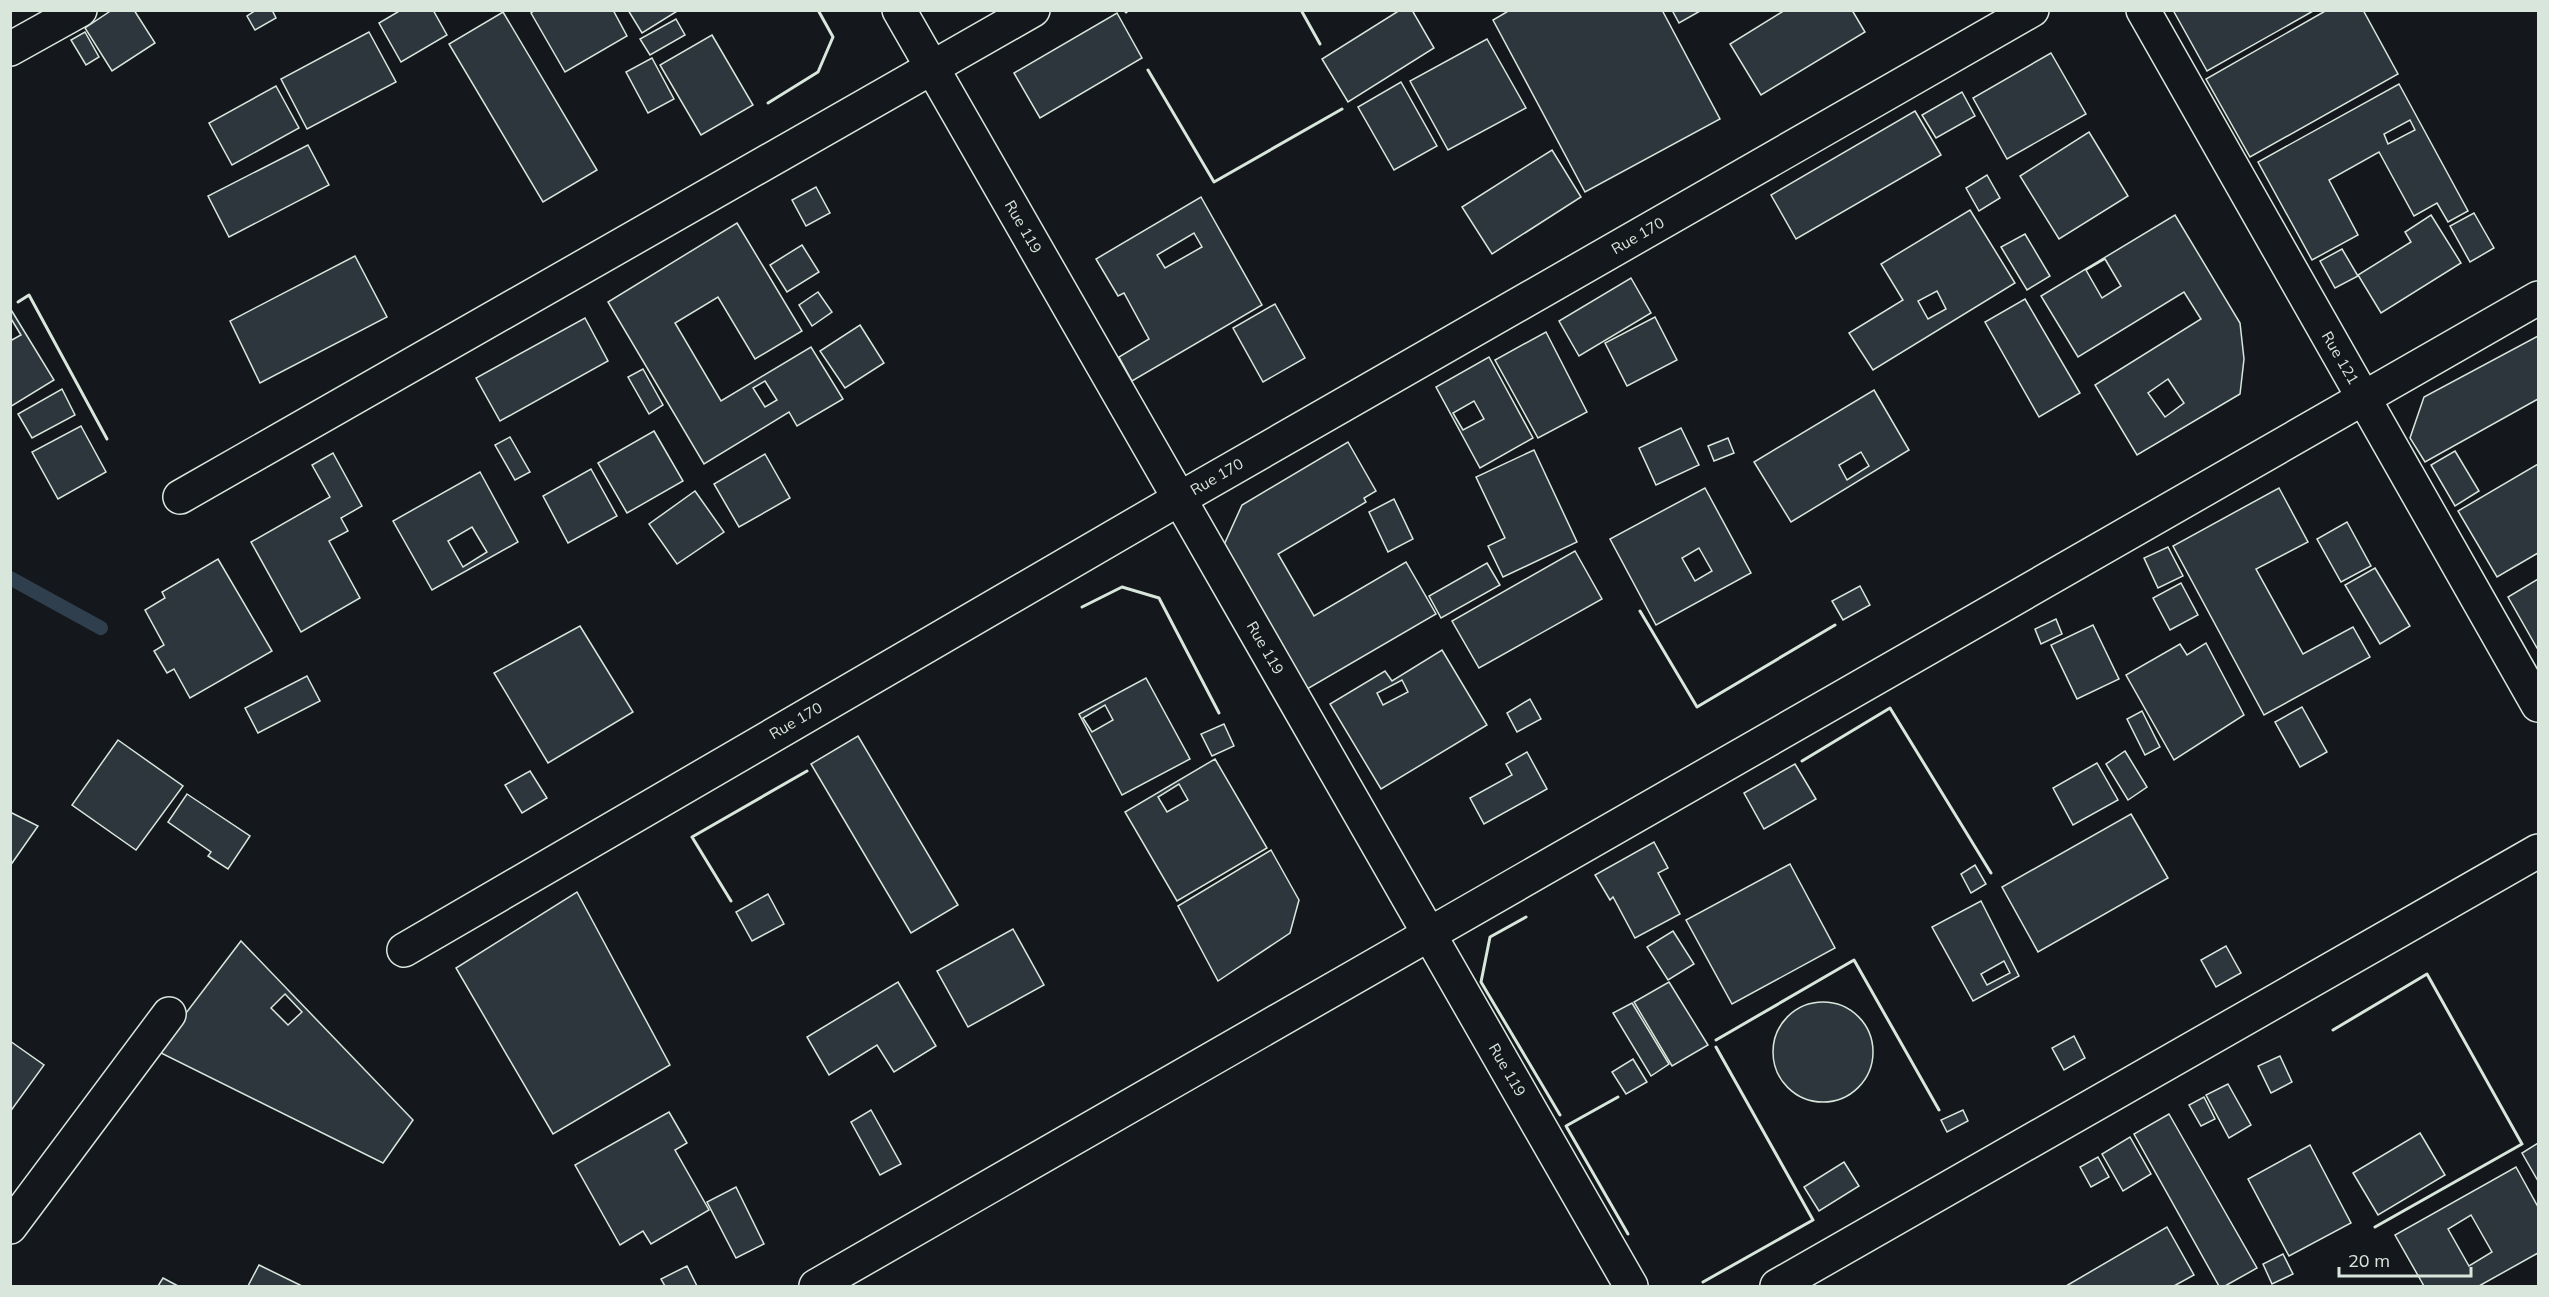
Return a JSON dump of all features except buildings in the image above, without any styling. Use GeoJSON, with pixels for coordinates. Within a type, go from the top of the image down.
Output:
{"type":"FeatureCollection","features":[{"type":"Feature","properties":{"kind":"street"},"geometry":{"type":"LineString","coordinates":[[10,49],[80,10]]}},
{"type":"Feature","properties":{"kind":"street","name":"Rue 119"},"geometry":{"type":"LineString","coordinates":[[899,10],[1631,1287]]}},
{"type":"Feature","properties":{"kind":"street"},"geometry":{"type":"LineString","coordinates":[[180,497],[1033,10]]}},
{"type":"Feature","properties":{"kind":"street","name":"Rue 170"},"geometry":{"type":"LineString","coordinates":[[404,950],[1179,499],[2032,10]]}},
{"type":"Feature","properties":{"kind":"street","name":"Rue 121"},"geometry":{"type":"LineString","coordinates":[[2143,10],[2538,705]]}},
{"type":"Feature","properties":{"kind":"street"},"geometry":{"type":"LineString","coordinates":[[816,1287],[2538,298]]}},
{"type":"Feature","properties":{"kind":"street"},"geometry":{"type":"LineString","coordinates":[[1777,1287],[2538,851]]}},
{"type":"Feature","properties":{"kind":"street"},"geometry":{"type":"LineString","coordinates":[[10,1227],[168,1014]]}},
{"type":"Feature","properties":{"kind":"waterway"},"geometry":{"type":"LineString","coordinates":[[10,578],[101,628]]}},
{"type":"Feature","properties":{"kind":"wall"},"geometry":{"type":"LineString","coordinates":[[768,103],[818,72],[833,37],[818,10]]}},
{"type":"Feature","properties":{"kind":"wall"},"geometry":{"type":"LineString","coordinates":[[1301,10],[1320,44]]}},
{"type":"Feature","properties":{"kind":"wall"},"geometry":{"type":"LineString","coordinates":[[1148,70],[1214,182],[1342,109]]}},
{"type":"Feature","properties":{"kind":"wall"},"geometry":{"type":"LineString","coordinates":[[18,302],[29,295],[107,439]]}},
{"type":"Feature","properties":{"kind":"wall"},"geometry":{"type":"LineString","coordinates":[[1082,607],[1122,587],[1159,598],[1219,713]]}},
{"type":"Feature","properties":{"kind":"wall"},"geometry":{"type":"LineString","coordinates":[[1640,611],[1697,707],[1835,625]]}},
{"type":"Feature","properties":{"kind":"wall"},"geometry":{"type":"LineString","coordinates":[[1802,761],[1890,708],[1991,873]]}},
{"type":"Feature","properties":{"kind":"wall"},"geometry":{"type":"LineString","coordinates":[[731,901],[692,837],[807,771]]}},
{"type":"Feature","properties":{"kind":"wall"},"geometry":{"type":"LineString","coordinates":[[1526,917],[1490,937],[1481,982],[1560,1115]]}},
{"type":"Feature","properties":{"kind":"wall"},"geometry":{"type":"LineString","coordinates":[[1716,1040],[1854,960],[1939,1110]]}},
{"type":"Feature","properties":{"kind":"wall"},"geometry":{"type":"LineString","coordinates":[[2333,1030],[2427,974],[2522,1144],[2375,1227]]}},
{"type":"Feature","properties":{"kind":"wall"},"geometry":{"type":"LineString","coordinates":[[1703,1282],[1813,1220],[1716,1047]]}},
{"type":"Feature","properties":{"kind":"wall"},"geometry":{"type":"LineString","coordinates":[[1618,1097],[1566,1126],[1628,1234]]}}]}
